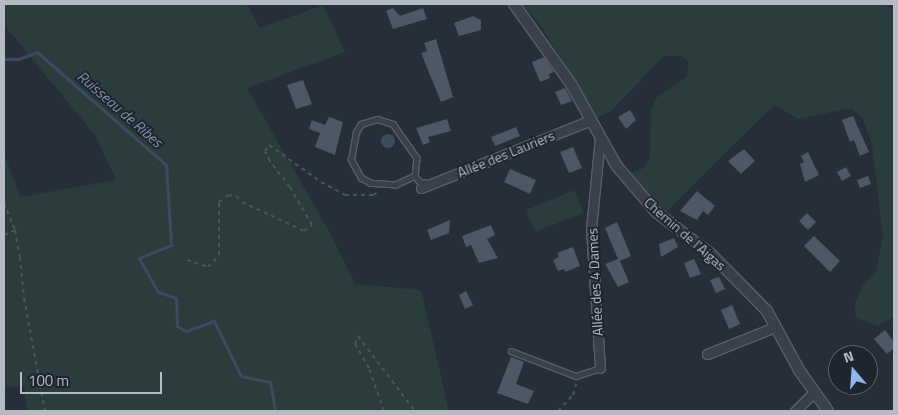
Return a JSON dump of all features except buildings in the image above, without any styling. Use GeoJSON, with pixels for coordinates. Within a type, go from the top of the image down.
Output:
{"type":"FeatureCollection","features":[{"type":"Feature","properties":{"kind":"street","name":"Chemin de l'Aigas"},"geometry":{"type":"LineString","coordinates":[[514,4],[571,84],[616,165],[656,212],[711,254],[767,311],[814,392],[828,411]]}},
{"type":"Feature","properties":{"kind":"street","name":"Allée des Lauriers"},"geometry":{"type":"LineString","coordinates":[[421,188],[591,120]]}},
{"type":"Feature","properties":{"kind":"street","name":"Allée des 4 Dames"},"geometry":{"type":"LineString","coordinates":[[600,137],[590,229],[600,368]]}},
{"type":"Feature","properties":{"kind":"street"},"geometry":{"type":"LineString","coordinates":[[707,354],[775,327]]}},
{"type":"Feature","properties":{"kind":"street"},"geometry":{"type":"LineString","coordinates":[[795,411],[814,392]]}},
{"type":"Feature","properties":{"kind":"lane"},"geometry":{"type":"LineString","coordinates":[[369,120],[386,120],[393,124],[417,158],[414,176],[396,184],[370,183],[355,171],[351,160],[356,132],[369,120]]}},
{"type":"Feature","properties":{"kind":"lane"},"geometry":{"type":"LineString","coordinates":[[414,176],[420,182],[432,184]]}},
{"type":"Feature","properties":{"kind":"lane"},"geometry":{"type":"LineString","coordinates":[[511,351],[576,376],[600,368]]}},
{"type":"Feature","properties":{"kind":"path"},"geometry":{"type":"LineString","coordinates":[[187,260],[208,266],[219,255],[219,202],[228,195],[236,196],[242,202],[300,229],[304,230],[312,225],[290,187],[270,161],[265,151],[269,145],[321,182],[345,195],[372,195],[396,184]]}},
{"type":"Feature","properties":{"kind":"path"},"geometry":{"type":"LineString","coordinates":[[4,203],[15,230],[35,360],[45,411]]}},
{"type":"Feature","properties":{"kind":"path"},"geometry":{"type":"LineString","coordinates":[[4,235],[15,230]]}},
{"type":"Feature","properties":{"kind":"path"},"geometry":{"type":"LineString","coordinates":[[384,411],[369,368],[355,344],[358,336],[415,411]]}},
{"type":"Feature","properties":{"kind":"path"},"geometry":{"type":"LineString","coordinates":[[558,411],[577,388],[576,376]]}},
{"type":"Feature","properties":{"kind":"shaded area"},"geometry":{"type":"Polygon","coordinates":[[[4,4],[247,4],[260,28],[323,5],[345,52],[247,88],[329,231],[355,284],[421,290],[449,411],[27,411],[24,386],[4,388],[4,153],[20,197],[116,180],[95,135],[4,25],[4,4]]]}},
{"type":"Feature","properties":{"kind":"shaded area"},"geometry":{"type":"Polygon","coordinates":[[[522,4],[883,4],[894,9],[894,317],[878,326],[857,318],[854,307],[863,285],[876,271],[883,236],[872,145],[862,117],[851,108],[799,119],[774,105],[666,212],[630,173],[644,168],[650,157],[651,109],[656,98],[687,76],[688,61],[681,56],[664,56],[611,111],[597,118],[541,26],[522,4]]]}},
{"type":"Feature","properties":{"kind":"shaded area"},"geometry":{"type":"Polygon","coordinates":[[[575,190],[584,213],[535,232],[526,210],[575,190]]]}},
{"type":"Feature","properties":{"kind":"water"},"geometry":{"type":"Polygon","coordinates":[[[385,134],[391,134],[395,141],[391,148],[385,148],[381,144],[381,138],[385,134]]]}},
{"type":"Feature","properties":{"kind":"waterway","name":"Ruisseau de Ribes"},"geometry":{"type":"LineString","coordinates":[[4,59],[18,59],[37,52],[166,165],[171,245],[139,258],[158,292],[176,298],[177,326],[186,331],[214,321],[241,376],[270,382],[275,411]]}}]}
